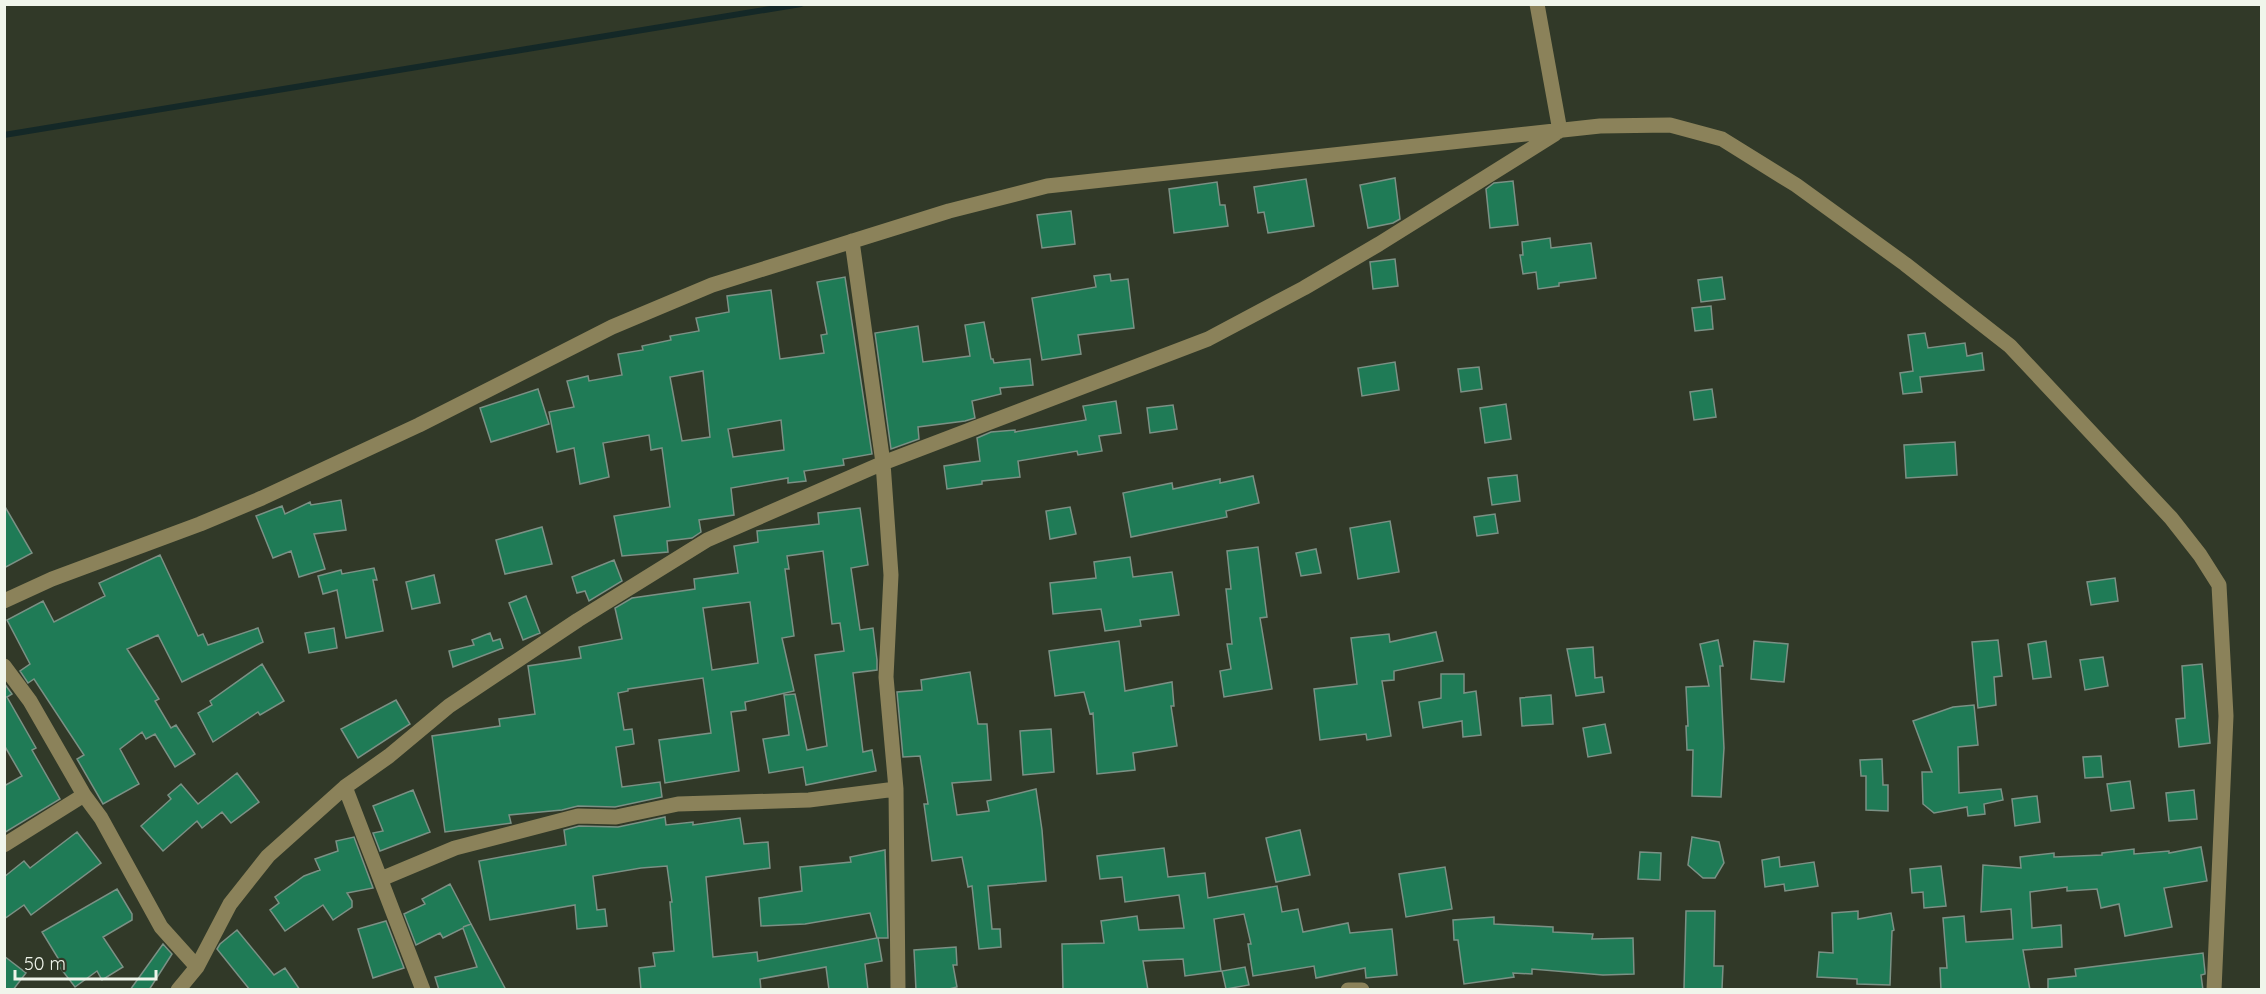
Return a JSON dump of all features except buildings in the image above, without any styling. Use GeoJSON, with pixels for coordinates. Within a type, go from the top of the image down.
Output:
{"type":"FeatureCollection","features":[{"type":"Feature","properties":{"kind":"street"},"geometry":{"type":"LineString","coordinates":[[1537,4],[1560,132]]}},
{"type":"Feature","properties":{"kind":"street"},"geometry":{"type":"LineString","coordinates":[[4,601],[52,579],[200,525],[262,498],[419,425],[612,327],[712,285],[949,211],[1047,186],[1600,126],[1670,125],[1722,139],[1796,185],[1905,264],[2010,346],[2171,518],[2200,555],[2219,585],[2226,716],[2214,990]]}},
{"type":"Feature","properties":{"kind":"street"},"geometry":{"type":"LineString","coordinates":[[178,990],[197,968],[230,904],[268,856],[345,787],[389,756],[449,706],[578,620],[707,540],[883,463],[1208,339],[1370,250],[1560,132]]}},
{"type":"Feature","properties":{"kind":"street"},"geometry":{"type":"LineString","coordinates":[[852,241],[883,463],[891,575],[886,677],[896,789],[898,990]]}},
{"type":"Feature","properties":{"kind":"street"},"geometry":{"type":"LineString","coordinates":[[4,666],[30,701],[84,795],[101,818],[161,927],[197,968]]}},
{"type":"Feature","properties":{"kind":"street"},"geometry":{"type":"LineString","coordinates":[[345,787],[423,990]]}},
{"type":"Feature","properties":{"kind":"street"},"geometry":{"type":"LineString","coordinates":[[381,879],[456,848],[578,816],[616,817],[678,804],[809,801],[896,789]]}},
{"type":"Feature","properties":{"kind":"street"},"geometry":{"type":"LineString","coordinates":[[4,845],[84,795]]}},
{"type":"Feature","properties":{"kind":"street"},"geometry":{"type":"LineString","coordinates":[[1348,990],[1362,990]]}},
{"type":"Feature","properties":{"kind":"waterway"},"geometry":{"type":"LineString","coordinates":[[4,135],[801,4]]}}]}
